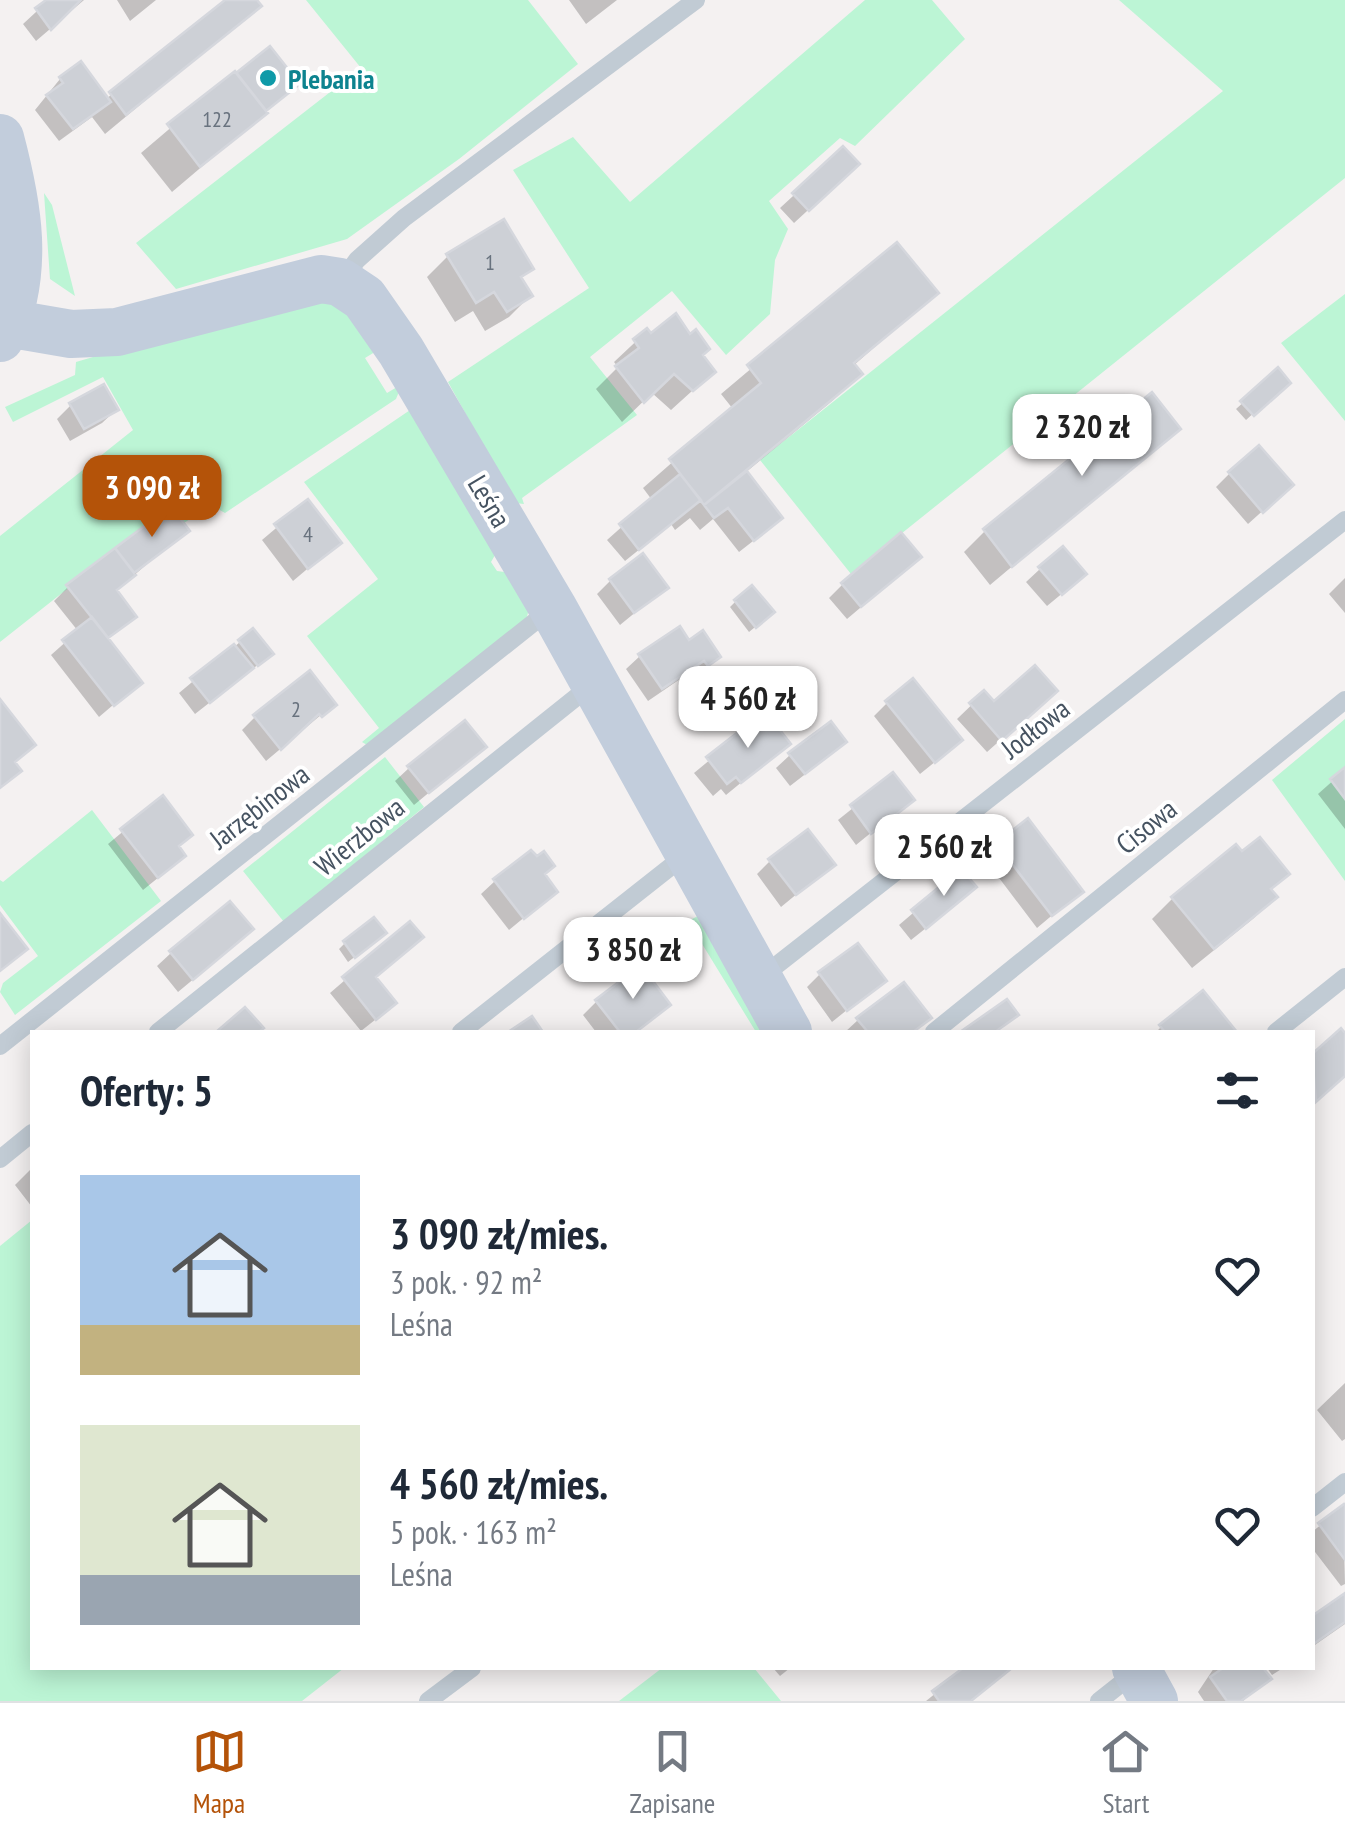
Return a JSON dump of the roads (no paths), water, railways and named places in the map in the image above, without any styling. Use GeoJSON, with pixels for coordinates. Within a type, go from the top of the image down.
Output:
{"type":"FeatureCollection","features":[{"type":"Feature","properties":{"kind":"street"},"geometry":{"type":"LineString","coordinates":[[0,138],[20,236],[15,295],[3,330],[118,332],[292,284],[321,279],[340,282]]}},
{"type":"Feature","properties":{"kind":"street","name":"Leśna"},"geometry":{"type":"LineString","coordinates":[[340,282],[364,298],[381,320],[553,608],[787,1030]]}},
{"type":"Feature","properties":{"kind":"lane"},"geometry":{"type":"LineString","coordinates":[[340,282],[357,260],[404,218],[696,0]]}},
{"type":"Feature","properties":{"kind":"lane","name":"Jodłowa"},"geometry":{"type":"LineString","coordinates":[[758,980],[1345,520]]}},
{"type":"Feature","properties":{"kind":"lane","name":"Jarzębinowa"},"geometry":{"type":"LineString","coordinates":[[0,1046],[553,608]]}},
{"type":"Feature","properties":{"kind":"lane","name":"Wierzbowa"},"geometry":{"type":"LineString","coordinates":[[160,1030],[594,683]]}},
{"type":"Feature","properties":{"kind":"lane","name":"Cisowa"},"geometry":{"type":"LineString","coordinates":[[936,1030],[1345,700]]}},
{"type":"Feature","properties":{"kind":"lane"},"geometry":{"type":"LineString","coordinates":[[464,1030],[688,853]]}},
{"type":"Feature","properties":{"kind":"lane"},"geometry":{"type":"LineString","coordinates":[[1279,1030],[1345,978]]}},
{"type":"Feature","properties":{"kind":"lane"},"geometry":{"type":"LineString","coordinates":[[0,1159],[30,1135]]}},
{"type":"Feature","properties":{"kind":"lane"},"geometry":{"type":"LineString","coordinates":[[1315,1506],[1345,1482]]}},
{"type":"Feature","properties":{"kind":"lane"},"geometry":{"type":"LineString","coordinates":[[428,1701],[469,1670]]}},
{"type":"Feature","properties":{"kind":"lane"},"geometry":{"type":"LineString","coordinates":[[1099,1701],[1142,1680]]}},
{"type":"Feature","properties":{"kind":"place","name":"Plebania"},"geometry":{"type":"Point","coordinates":[268,78]}}]}
